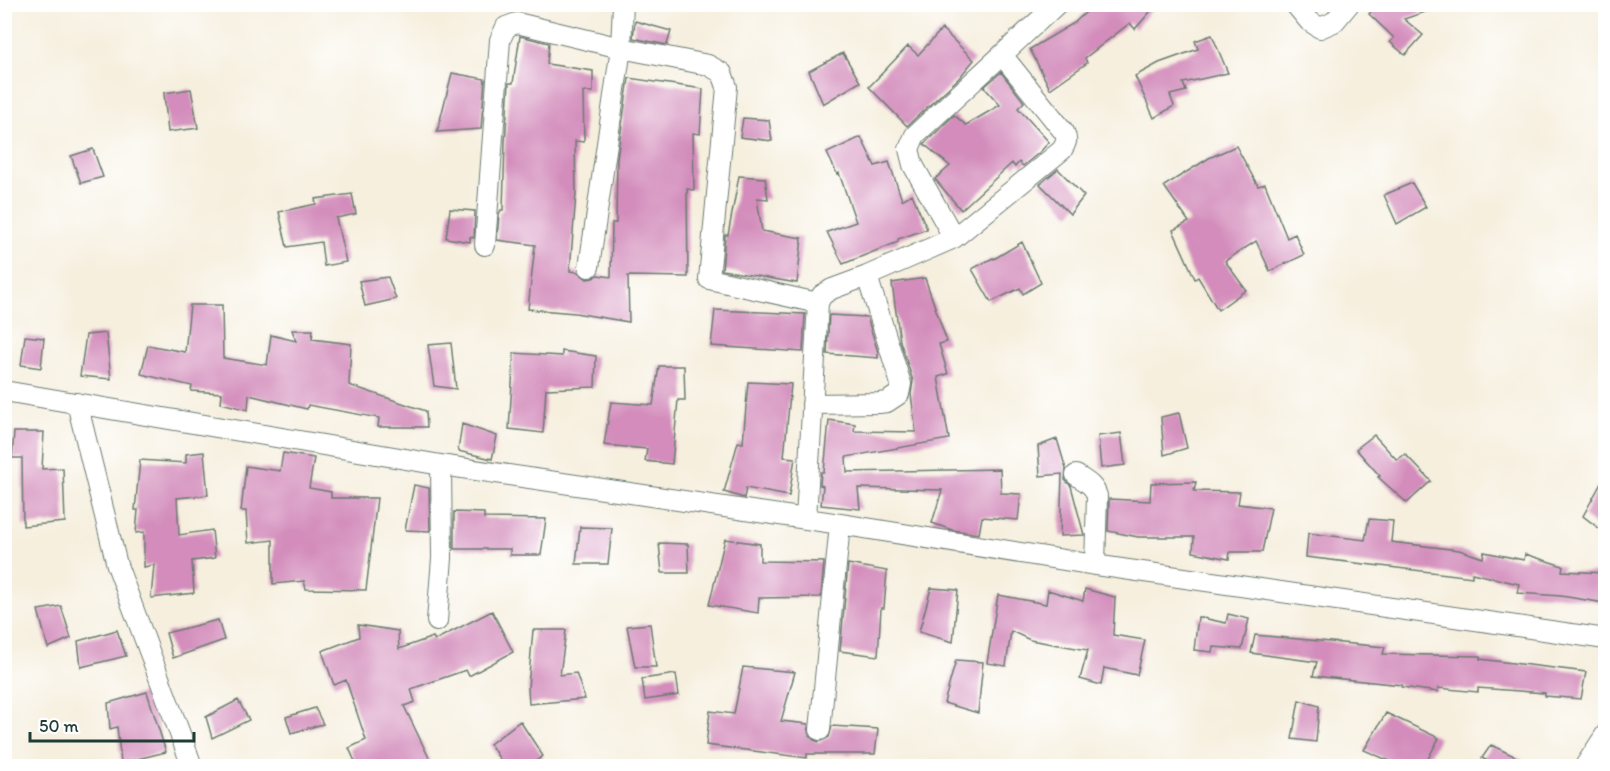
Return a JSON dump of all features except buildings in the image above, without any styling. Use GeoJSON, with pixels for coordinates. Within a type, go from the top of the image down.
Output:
{"type":"FeatureCollection","features":[{"type":"Feature","properties":{"kind":"street"},"geometry":{"type":"LineString","coordinates":[[589,267],[621,48],[624,4]]}},
{"type":"Feature","properties":{"kind":"street"},"geometry":{"type":"LineString","coordinates":[[954,238],[913,165],[909,149],[915,135],[1057,4]]}},
{"type":"Feature","properties":{"kind":"street"},"geometry":{"type":"LineString","coordinates":[[1294,4],[1309,21],[1320,28],[1334,22],[1349,4]]}},
{"type":"Feature","properties":{"kind":"street"},"geometry":{"type":"LineString","coordinates":[[485,244],[500,40],[506,27],[517,22],[621,48],[708,65],[722,73],[728,87],[709,279],[818,303]]}},
{"type":"Feature","properties":{"kind":"street"},"geometry":{"type":"LineString","coordinates":[[806,519],[818,303],[822,295],[954,238],[1062,150],[1066,143],[1067,138],[1064,132],[1002,55]]}},
{"type":"Feature","properties":{"kind":"street"},"geometry":{"type":"LineString","coordinates":[[812,405],[887,402],[899,394],[901,384],[867,276]]}},
{"type":"Feature","properties":{"kind":"street"},"geometry":{"type":"LineString","coordinates":[[4,391],[441,465],[840,524],[1095,565],[1605,639]]}},
{"type":"Feature","properties":{"kind":"street"},"geometry":{"type":"LineString","coordinates":[[77,403],[117,565],[192,766]]}},
{"type":"Feature","properties":{"kind":"street"},"geometry":{"type":"LineString","coordinates":[[437,621],[442,558],[441,465]]}},
{"type":"Feature","properties":{"kind":"street"},"geometry":{"type":"LineString","coordinates":[[1076,475],[1088,482],[1097,496],[1095,565]]}},
{"type":"Feature","properties":{"kind":"street"},"geometry":{"type":"LineString","coordinates":[[820,730],[840,524]]}},
{"type":"Feature","properties":{"kind":"street"},"geometry":{"type":"LineString","coordinates":[[1595,758],[1605,734]]}}]}
